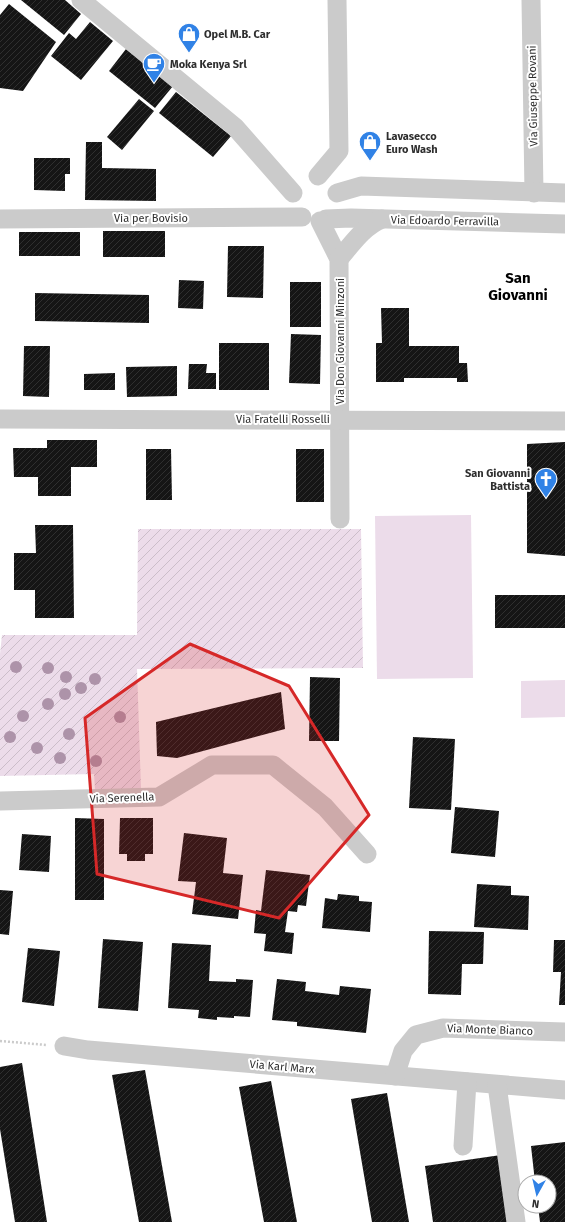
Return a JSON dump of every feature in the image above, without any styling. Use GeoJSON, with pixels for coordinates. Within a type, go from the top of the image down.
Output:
{"type":"FeatureCollection","features":[{"type":"Feature","properties":{"kind":"street"},"geometry":{"type":"LineString","coordinates":[[81,0],[235,127],[293,193]]}},
{"type":"Feature","properties":{"kind":"street"},"geometry":{"type":"LineString","coordinates":[[318,176],[339,151],[337,0]]}},
{"type":"Feature","properties":{"kind":"street","name":"Via Giuseppe Rovani"},"geometry":{"type":"LineString","coordinates":[[531,0],[534,193]]}},
{"type":"Feature","properties":{"kind":"street"},"geometry":{"type":"LineString","coordinates":[[318,176],[330,181],[335,186],[338,193],[338,200],[336,208],[332,214],[323,220],[314,222],[297,213],[293,207],[293,193],[299,182],[305,178],[318,176]]}},
{"type":"Feature","properties":{"kind":"street"},"geometry":{"type":"LineString","coordinates":[[338,193],[361,186],[565,194]]}},
{"type":"Feature","properties":{"kind":"street","name":"Via per Bovisio"},"geometry":{"type":"LineString","coordinates":[[0,219],[302,217]]}},
{"type":"Feature","properties":{"kind":"street","name":"Via Edoardo Ferravilla"},"geometry":{"type":"LineString","coordinates":[[323,220],[351,218],[565,224]]}},
{"type":"Feature","properties":{"kind":"street"},"geometry":{"type":"LineString","coordinates":[[339,259],[366,228],[382,219]]}},
{"type":"Feature","properties":{"kind":"street","name":"Via Don Giovanni Minzoni"},"geometry":{"type":"LineString","coordinates":[[323,220],[339,259],[340,518]]}},
{"type":"Feature","properties":{"kind":"street","name":"Via Fratelli Rosselli"},"geometry":{"type":"LineString","coordinates":[[0,419],[565,421]]}},
{"type":"Feature","properties":{"kind":"street","name":"Via Serenella"},"geometry":{"type":"LineString","coordinates":[[0,801],[159,797],[212,765],[273,765],[325,807],[367,854]]}},
{"type":"Feature","properties":{"kind":"street","name":"Via Monte Bianco"},"geometry":{"type":"LineString","coordinates":[[395,1076],[403,1051],[416,1035],[443,1028],[565,1032]]}},
{"type":"Feature","properties":{"kind":"street","name":"Via Karl Marx"},"geometry":{"type":"LineString","coordinates":[[64,1046],[88,1050],[565,1090]]}},
{"type":"Feature","properties":{"kind":"street"},"geometry":{"type":"LineString","coordinates":[[463,1146],[467,1082]]}},
{"type":"Feature","properties":{"kind":"street"},"geometry":{"type":"LineString","coordinates":[[497,1085],[516,1222]]}},
{"type":"Feature","properties":{"kind":"path"},"geometry":{"type":"LineString","coordinates":[[0,1040],[64,1046]]}},
{"type":"Feature","properties":{"kind":"highlighted area"},"geometry":{"type":"Polygon","coordinates":[[[190,644],[289,686],[369,815],[279,918],[97,874],[85,718],[190,644]]]}},
{"type":"Feature","properties":{"kind":"shaded area"},"geometry":{"type":"Polygon","coordinates":[[[471,515],[473,678],[377,679],[375,516],[471,515]]]}},
{"type":"Feature","properties":{"kind":"shaded area"},"geometry":{"type":"Polygon","coordinates":[[[138,529],[361,529],[363,668],[137,669],[141,789],[95,789],[94,774],[0,776],[0,654],[2,635],[137,635],[138,529]]]}},
{"type":"Feature","properties":{"kind":"shaded area"},"geometry":{"type":"Polygon","coordinates":[[[565,680],[565,717],[521,718],[521,681],[565,680]]]}},
{"type":"Feature","properties":{"kind":"building"},"geometry":{"type":"Polygon","coordinates":[[[21,0],[65,0],[81,14],[64,35],[21,0]]]}},
{"type":"Feature","properties":{"kind":"building"},"geometry":{"type":"Polygon","coordinates":[[[9,4],[56,42],[23,91],[0,88],[0,15],[9,4]]]}},
{"type":"Feature","properties":{"kind":"building"},"geometry":{"type":"Polygon","coordinates":[[[90,22],[113,41],[81,80],[51,56],[69,33],[76,39],[90,22]]]}},
{"type":"Feature","properties":{"kind":"building"},"geometry":{"type":"Polygon","coordinates":[[[126,49],[173,86],[155,108],[109,71],[126,49]]]}},
{"type":"Feature","properties":{"kind":"building"},"geometry":{"type":"Polygon","coordinates":[[[176,92],[231,136],[213,157],[159,113],[176,92]]]}},
{"type":"Feature","properties":{"kind":"building"},"geometry":{"type":"Polygon","coordinates":[[[139,99],[154,111],[122,150],[107,137],[139,99]]]}},
{"type":"Feature","properties":{"kind":"building"},"geometry":{"type":"Polygon","coordinates":[[[86,142],[102,142],[102,168],[156,169],[156,201],[85,200],[86,142]]]}},
{"type":"Feature","properties":{"kind":"building"},"geometry":{"type":"Polygon","coordinates":[[[34,158],[70,158],[70,174],[65,174],[65,191],[34,190],[34,158]]]}},
{"type":"Feature","properties":{"kind":"building"},"geometry":{"type":"Polygon","coordinates":[[[103,231],[165,231],[165,257],[103,257],[103,231]]]}},
{"type":"Feature","properties":{"kind":"building"},"geometry":{"type":"Polygon","coordinates":[[[19,232],[80,232],[80,256],[19,256],[19,232]]]}},
{"type":"Feature","properties":{"kind":"building"},"geometry":{"type":"Polygon","coordinates":[[[228,246],[264,246],[263,298],[227,297],[228,246]]]}},
{"type":"Feature","properties":{"kind":"building"},"geometry":{"type":"Polygon","coordinates":[[[179,280],[204,281],[203,309],[178,308],[179,280]]]}},
{"type":"Feature","properties":{"kind":"building"},"geometry":{"type":"Polygon","coordinates":[[[290,282],[321,282],[321,327],[290,327],[290,282]]]}},
{"type":"Feature","properties":{"kind":"building"},"geometry":{"type":"Polygon","coordinates":[[[35,293],[149,295],[149,323],[35,321],[35,293]]]}},
{"type":"Feature","properties":{"kind":"building"},"geometry":{"type":"Polygon","coordinates":[[[381,308],[409,308],[409,346],[459,346],[459,363],[467,363],[468,382],[457,382],[457,378],[404,378],[404,382],[376,382],[376,343],[382,343],[381,308]]]}},
{"type":"Feature","properties":{"kind":"building"},"geometry":{"type":"Polygon","coordinates":[[[291,334],[321,335],[320,384],[289,383],[291,334]]]}},
{"type":"Feature","properties":{"kind":"building"},"geometry":{"type":"Polygon","coordinates":[[[219,343],[269,343],[269,390],[219,390],[219,343]]]}},
{"type":"Feature","properties":{"kind":"building"},"geometry":{"type":"Polygon","coordinates":[[[24,346],[50,346],[49,397],[23,396],[24,346]]]}},
{"type":"Feature","properties":{"kind":"building"},"geometry":{"type":"Polygon","coordinates":[[[189,364],[207,364],[206,373],[216,373],[216,389],[188,389],[189,364]]]}},
{"type":"Feature","properties":{"kind":"building"},"geometry":{"type":"Polygon","coordinates":[[[177,366],[177,396],[127,397],[126,367],[177,366]]]}},
{"type":"Feature","properties":{"kind":"building"},"geometry":{"type":"Polygon","coordinates":[[[115,373],[115,390],[84,390],[84,374],[115,373]]]}},
{"type":"Feature","properties":{"kind":"building"},"geometry":{"type":"Polygon","coordinates":[[[47,440],[97,440],[97,467],[71,467],[71,496],[38,496],[38,477],[14,477],[13,448],[47,448],[47,440]]]}},
{"type":"Feature","properties":{"kind":"building","name":"San Giovanni Battista"},"geometry":{"type":"Polygon","coordinates":[[[565,442],[565,556],[527,553],[527,444],[565,442]]]}},
{"type":"Feature","properties":{"kind":"building"},"geometry":{"type":"Polygon","coordinates":[[[146,449],[171,449],[172,500],[146,500],[146,449]]]}},
{"type":"Feature","properties":{"kind":"building"},"geometry":{"type":"Polygon","coordinates":[[[296,449],[324,449],[324,502],[296,502],[296,449]]]}},
{"type":"Feature","properties":{"kind":"building"},"geometry":{"type":"Polygon","coordinates":[[[35,525],[73,525],[74,618],[35,618],[35,590],[14,590],[14,553],[36,553],[35,525]]]}},
{"type":"Feature","properties":{"kind":"building"},"geometry":{"type":"Polygon","coordinates":[[[495,595],[565,595],[565,628],[495,628],[495,595]]]}},
{"type":"Feature","properties":{"kind":"building"},"geometry":{"type":"Polygon","coordinates":[[[310,677],[340,678],[339,741],[309,741],[310,677]]]}},
{"type":"Feature","properties":{"kind":"building"},"geometry":{"type":"Polygon","coordinates":[[[281,692],[285,729],[177,758],[157,756],[156,722],[281,692]]]}},
{"type":"Feature","properties":{"kind":"building"},"geometry":{"type":"Polygon","coordinates":[[[413,737],[455,739],[451,810],[409,808],[413,737]]]}},
{"type":"Feature","properties":{"kind":"building"},"geometry":{"type":"Polygon","coordinates":[[[455,807],[499,811],[495,857],[451,853],[455,807]]]}},
{"type":"Feature","properties":{"kind":"building"},"geometry":{"type":"Polygon","coordinates":[[[75,818],[104,819],[104,900],[75,900],[75,818]]]}},
{"type":"Feature","properties":{"kind":"building"},"geometry":{"type":"Polygon","coordinates":[[[120,818],[153,818],[153,854],[145,854],[145,861],[127,861],[127,854],[119,854],[120,818]]]}},
{"type":"Feature","properties":{"kind":"building"},"geometry":{"type":"Polygon","coordinates":[[[184,833],[227,838],[223,873],[243,875],[238,919],[192,914],[196,882],[178,881],[184,833]]]}},
{"type":"Feature","properties":{"kind":"building"},"geometry":{"type":"Polygon","coordinates":[[[22,834],[51,836],[49,872],[19,870],[22,834]]]}},
{"type":"Feature","properties":{"kind":"building"},"geometry":{"type":"Polygon","coordinates":[[[266,870],[310,875],[306,906],[298,905],[297,912],[288,911],[285,932],[294,933],[292,954],[264,951],[266,934],[254,933],[256,910],[261,911],[266,870]]]}},
{"type":"Feature","properties":{"kind":"building"},"geometry":{"type":"Polygon","coordinates":[[[477,884],[511,886],[511,895],[529,896],[528,930],[474,927],[477,884]]]}},
{"type":"Feature","properties":{"kind":"building"},"geometry":{"type":"Polygon","coordinates":[[[0,890],[13,891],[9,935],[0,934],[0,890]]]}},
{"type":"Feature","properties":{"kind":"building"},"geometry":{"type":"Polygon","coordinates":[[[338,894],[359,896],[359,901],[372,902],[370,932],[322,928],[325,898],[337,900],[338,894]]]}},
{"type":"Feature","properties":{"kind":"building"},"geometry":{"type":"Polygon","coordinates":[[[429,931],[484,932],[483,964],[462,964],[461,995],[428,994],[429,931]]]}},
{"type":"Feature","properties":{"kind":"building"},"geometry":{"type":"Polygon","coordinates":[[[103,939],[143,942],[138,1011],[98,1008],[103,939]]]}},
{"type":"Feature","properties":{"kind":"building"},"geometry":{"type":"Polygon","coordinates":[[[554,940],[565,940],[565,1005],[559,1005],[561,972],[553,972],[554,940]]]}},
{"type":"Feature","properties":{"kind":"building"},"geometry":{"type":"Polygon","coordinates":[[[172,943],[211,945],[209,981],[236,982],[236,979],[253,980],[250,1017],[217,1017],[217,1020],[198,1018],[199,1010],[168,1008],[172,943]]]}},
{"type":"Feature","properties":{"kind":"building"},"geometry":{"type":"Polygon","coordinates":[[[28,948],[60,951],[54,1006],[22,1002],[28,948]]]}},
{"type":"Feature","properties":{"kind":"building"},"geometry":{"type":"Polygon","coordinates":[[[277,979],[306,982],[305,991],[339,995],[340,986],[371,989],[366,1033],[297,1026],[297,1022],[272,1020],[277,979]]]}},
{"type":"Feature","properties":{"kind":"building"},"geometry":{"type":"Polygon","coordinates":[[[22,1063],[47,1222],[15,1222],[0,1129],[0,1067],[22,1063]]]}},
{"type":"Feature","properties":{"kind":"building"},"geometry":{"type":"Polygon","coordinates":[[[145,1070],[172,1222],[139,1222],[112,1075],[145,1070]]]}},
{"type":"Feature","properties":{"kind":"building"},"geometry":{"type":"Polygon","coordinates":[[[271,1081],[297,1222],[264,1222],[239,1087],[271,1081]]]}},
{"type":"Feature","properties":{"kind":"building"},"geometry":{"type":"Polygon","coordinates":[[[387,1093],[409,1222],[372,1222],[351,1099],[387,1093]]]}},
{"type":"Feature","properties":{"kind":"building"},"geometry":{"type":"Polygon","coordinates":[[[565,1142],[565,1222],[540,1222],[539,1214],[557,1214],[557,1174],[534,1174],[531,1146],[565,1142]]]}},
{"type":"Feature","properties":{"kind":"building"},"geometry":{"type":"Polygon","coordinates":[[[501,1155],[510,1222],[433,1222],[425,1166],[501,1155]]]}},
{"type":"Feature","properties":{"kind":"place","name":"Opel M.B. Car"},"geometry":{"type":"Point","coordinates":[189,54]}},
{"type":"Feature","properties":{"kind":"place","name":"Moka Kenya Srl"},"geometry":{"type":"Point","coordinates":[154,84]}},
{"type":"Feature","properties":{"kind":"place","name":"Lavasecco Euro Wash"},"geometry":{"type":"Point","coordinates":[370,162]}},
{"type":"Feature","properties":{"kind":"place","name":"San Giovanni Battista"},"geometry":{"type":"Point","coordinates":[546,498]}},
{"type":"Feature","properties":{"kind":"district","name":"San Giovanni"},"geometry":{"type":"Point","coordinates":[518,286]}}]}
